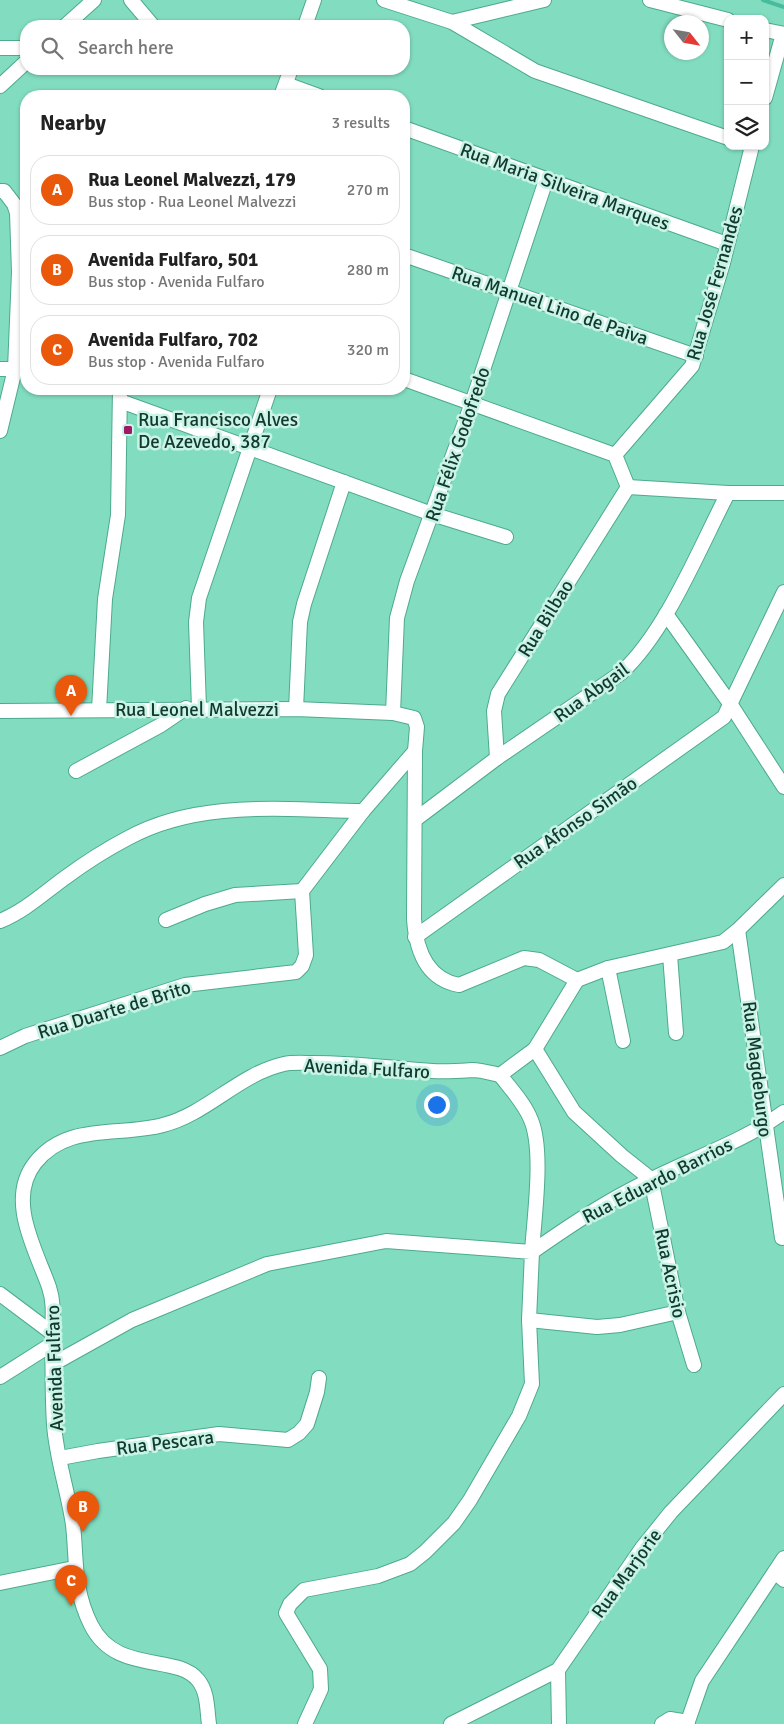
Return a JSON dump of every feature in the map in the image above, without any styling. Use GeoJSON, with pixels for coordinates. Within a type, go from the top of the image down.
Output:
{"type":"FeatureCollection","features":[{"type":"Feature","properties":{"kind":"street"},"geometry":{"type":"LineString","coordinates":[[72,20],[94,0]]}},
{"type":"Feature","properties":{"kind":"street"},"geometry":{"type":"LineString","coordinates":[[131,0],[148,20]]}},
{"type":"Feature","properties":{"kind":"street"},"geometry":{"type":"LineString","coordinates":[[307,20],[314,0]]}},
{"type":"Feature","properties":{"kind":"street"},"geometry":{"type":"LineString","coordinates":[[384,0],[452,22],[535,71],[724,137]]}},
{"type":"Feature","properties":{"kind":"street"},"geometry":{"type":"LineString","coordinates":[[452,22],[544,0]]}},
{"type":"Feature","properties":{"kind":"street"},"geometry":{"type":"LineString","coordinates":[[650,0],[724,19]]}},
{"type":"Feature","properties":{"kind":"street"},"geometry":{"type":"LineString","coordinates":[[769,31],[783,34],[769,84]]}},
{"type":"Feature","properties":{"kind":"street"},"geometry":{"type":"LineString","coordinates":[[0,48],[20,48]]}},
{"type":"Feature","properties":{"kind":"street"},"geometry":{"type":"LineString","coordinates":[[0,86],[20,68]]}},
{"type":"Feature","properties":{"kind":"street"},"geometry":{"type":"LineString","coordinates":[[283,90],[289,75]]}},
{"type":"Feature","properties":{"kind":"street","name":"Rua Maria Silveira Marques"},"geometry":{"type":"LineString","coordinates":[[410,130],[727,244]]}},
{"type":"Feature","properties":{"kind":"street","name":"Rua José Fernandes"},"geometry":{"type":"LineString","coordinates":[[615,455],[692,366],[727,244],[751,150]]}},
{"type":"Feature","properties":{"kind":"street","name":"Rua Félix Godofredo"},"geometry":{"type":"LineString","coordinates":[[393,713],[397,618],[407,581],[472,403],[546,180]]}},
{"type":"Feature","properties":{"kind":"street"},"geometry":{"type":"LineString","coordinates":[[0,431],[15,369],[19,272],[17,212],[14,204],[2,191]]}},
{"type":"Feature","properties":{"kind":"street","name":"Rua Manuel Lino de Paiva"},"geometry":{"type":"LineString","coordinates":[[410,257],[696,356]]}},
{"type":"Feature","properties":{"kind":"street"},"geometry":{"type":"LineString","coordinates":[[0,369],[15,369]]}},
{"type":"Feature","properties":{"kind":"street"},"geometry":{"type":"LineString","coordinates":[[410,381],[615,455],[628,487],[728,493],[784,493]]}},
{"type":"Feature","properties":{"kind":"street"},"geometry":{"type":"LineString","coordinates":[[99,710],[105,599],[118,515],[120,395],[250,448],[432,514],[506,537]]}},
{"type":"Feature","properties":{"kind":"street"},"geometry":{"type":"LineString","coordinates":[[76,771],[192,708],[199,598],[268,395]]}},
{"type":"Feature","properties":{"kind":"street"},"geometry":{"type":"LineString","coordinates":[[296,709],[300,632],[304,604],[344,482]]}},
{"type":"Feature","properties":{"kind":"street","name":"Rua Bilbao"},"geometry":{"type":"LineString","coordinates":[[497,758],[494,711],[498,694],[628,487]]}},
{"type":"Feature","properties":{"kind":"street","name":"Rua Abgail"},"geometry":{"type":"LineString","coordinates":[[416,819],[497,758],[621,673],[644,648],[666,614],[728,493]]}},
{"type":"Feature","properties":{"kind":"street","name":"Rua Afonso Simão"},"geometry":{"type":"LineString","coordinates":[[415,937],[724,717],[784,592]]}},
{"type":"Feature","properties":{"kind":"street"},"geometry":{"type":"LineString","coordinates":[[666,614],[731,705],[784,787]]}},
{"type":"Feature","properties":{"kind":"street","name":"Rua Leonel Malvezzi"},"geometry":{"type":"LineString","coordinates":[[0,711],[192,708],[296,709],[393,713],[414,718],[417,722],[415,752]]}},
{"type":"Feature","properties":{"kind":"street"},"geometry":{"type":"LineString","coordinates":[[415,752],[415,937],[428,968],[436,977],[448,983],[459,985],[469,983],[515,960],[524,958],[539,960],[577,980]]}},
{"type":"Feature","properties":{"kind":"street"},"geometry":{"type":"LineString","coordinates":[[166,920],[205,904],[235,895],[302,891],[363,811],[415,752]]}},
{"type":"Feature","properties":{"kind":"street"},"geometry":{"type":"LineString","coordinates":[[0,921],[34,902],[67,876],[128,838],[156,824],[208,811],[363,811]]}},
{"type":"Feature","properties":{"kind":"street"},"geometry":{"type":"LineString","coordinates":[[305,1724],[318,1697],[322,1681],[320,1669],[286,1613],[290,1604],[304,1590],[378,1576],[410,1564],[425,1552],[454,1523],[470,1500],[528,1398],[532,1384],[529,1320],[536,1165],[535,1136],[531,1120],[500,1075],[535,1049],[577,980],[608,968],[722,942],[738,930],[784,885]]}},
{"type":"Feature","properties":{"kind":"street","name":"Rua Duarte de Brito"},"geometry":{"type":"LineString","coordinates":[[0,1048],[25,1036],[185,985],[296,972],[302,966],[306,954],[302,891]]}},
{"type":"Feature","properties":{"kind":"street","name":"Rua Magdeburgo"},"geometry":{"type":"LineString","coordinates":[[738,930],[755,1034],[764,1126],[782,1212],[782,1238]]}},
{"type":"Feature","properties":{"kind":"street"},"geometry":{"type":"LineString","coordinates":[[670,955],[676,1033]]}},
{"type":"Feature","properties":{"kind":"street"},"geometry":{"type":"LineString","coordinates":[[608,968],[623,1040]]}},
{"type":"Feature","properties":{"kind":"street"},"geometry":{"type":"LineString","coordinates":[[535,1049],[574,1112],[622,1156],[652,1179]]}},
{"type":"Feature","properties":{"kind":"street","name":"Avenida Fulfaro"},"geometry":{"type":"LineString","coordinates":[[209,1724],[205,1694],[199,1681],[188,1671],[128,1658],[100,1638],[92,1628],[82,1605],[74,1568],[73,1526],[54,1426],[52,1338],[54,1311],[50,1290],[23,1214],[25,1188],[33,1165],[45,1152],[77,1135],[166,1125],[189,1114],[250,1077],[285,1063],[331,1063],[453,1073],[474,1070],[500,1075]]}},
{"type":"Feature","properties":{"kind":"street","name":"Rua Eduardo Barrios"},"geometry":{"type":"LineString","coordinates":[[532,1252],[592,1210],[652,1179],[764,1126],[784,1112]]}},
{"type":"Feature","properties":{"kind":"street","name":"Rua Acrisio"},"geometry":{"type":"LineString","coordinates":[[652,1179],[678,1312],[694,1365]]}},
{"type":"Feature","properties":{"kind":"street"},"geometry":{"type":"LineString","coordinates":[[53,1364],[132,1320],[267,1264],[386,1241],[532,1252]]}},
{"type":"Feature","properties":{"kind":"street"},"geometry":{"type":"LineString","coordinates":[[0,1294],[52,1338],[0,1377]]}},
{"type":"Feature","properties":{"kind":"street"},"geometry":{"type":"LineString","coordinates":[[529,1320],[597,1327],[620,1325],[678,1312]]}},
{"type":"Feature","properties":{"kind":"street","name":"Rua Pescara"},"geometry":{"type":"LineString","coordinates":[[60,1458],[98,1450],[219,1434],[288,1440],[299,1433],[307,1424],[317,1392],[319,1378]]}},
{"type":"Feature","properties":{"kind":"street","name":"Rua Marjorie"},"geometry":{"type":"LineString","coordinates":[[451,1724],[558,1670],[642,1548],[671,1512],[784,1394]]}},
{"type":"Feature","properties":{"kind":"street"},"geometry":{"type":"LineString","coordinates":[[662,1724],[670,1719],[688,1723],[702,1681],[779,1576],[784,1558]]}},
{"type":"Feature","properties":{"kind":"street"},"geometry":{"type":"LineString","coordinates":[[0,1583],[74,1568]]}},
{"type":"Feature","properties":{"kind":"street"},"geometry":{"type":"LineString","coordinates":[[558,1670],[559,1724]]}},
{"type":"Feature","properties":{"kind":"waterway"},"geometry":{"type":"LineString","coordinates":[[763,0],[784,7]]}},
{"type":"Feature","properties":{"kind":"place","name":"Rua Francisco Alves De Azevedo, 387"},"geometry":{"type":"Point","coordinates":[128,430]}},
{"type":"Feature","properties":{"kind":"place","name":"Rua Leonel Malvezzi, 179"},"geometry":{"type":"Point","coordinates":[71,716]}},
{"type":"Feature","properties":{"kind":"place","name":"Avenida Fulfaro, 501"},"geometry":{"type":"Point","coordinates":[83,1532]}},
{"type":"Feature","properties":{"kind":"place","name":"Avenida Fulfaro, 702"},"geometry":{"type":"Point","coordinates":[71,1606]}}]}
